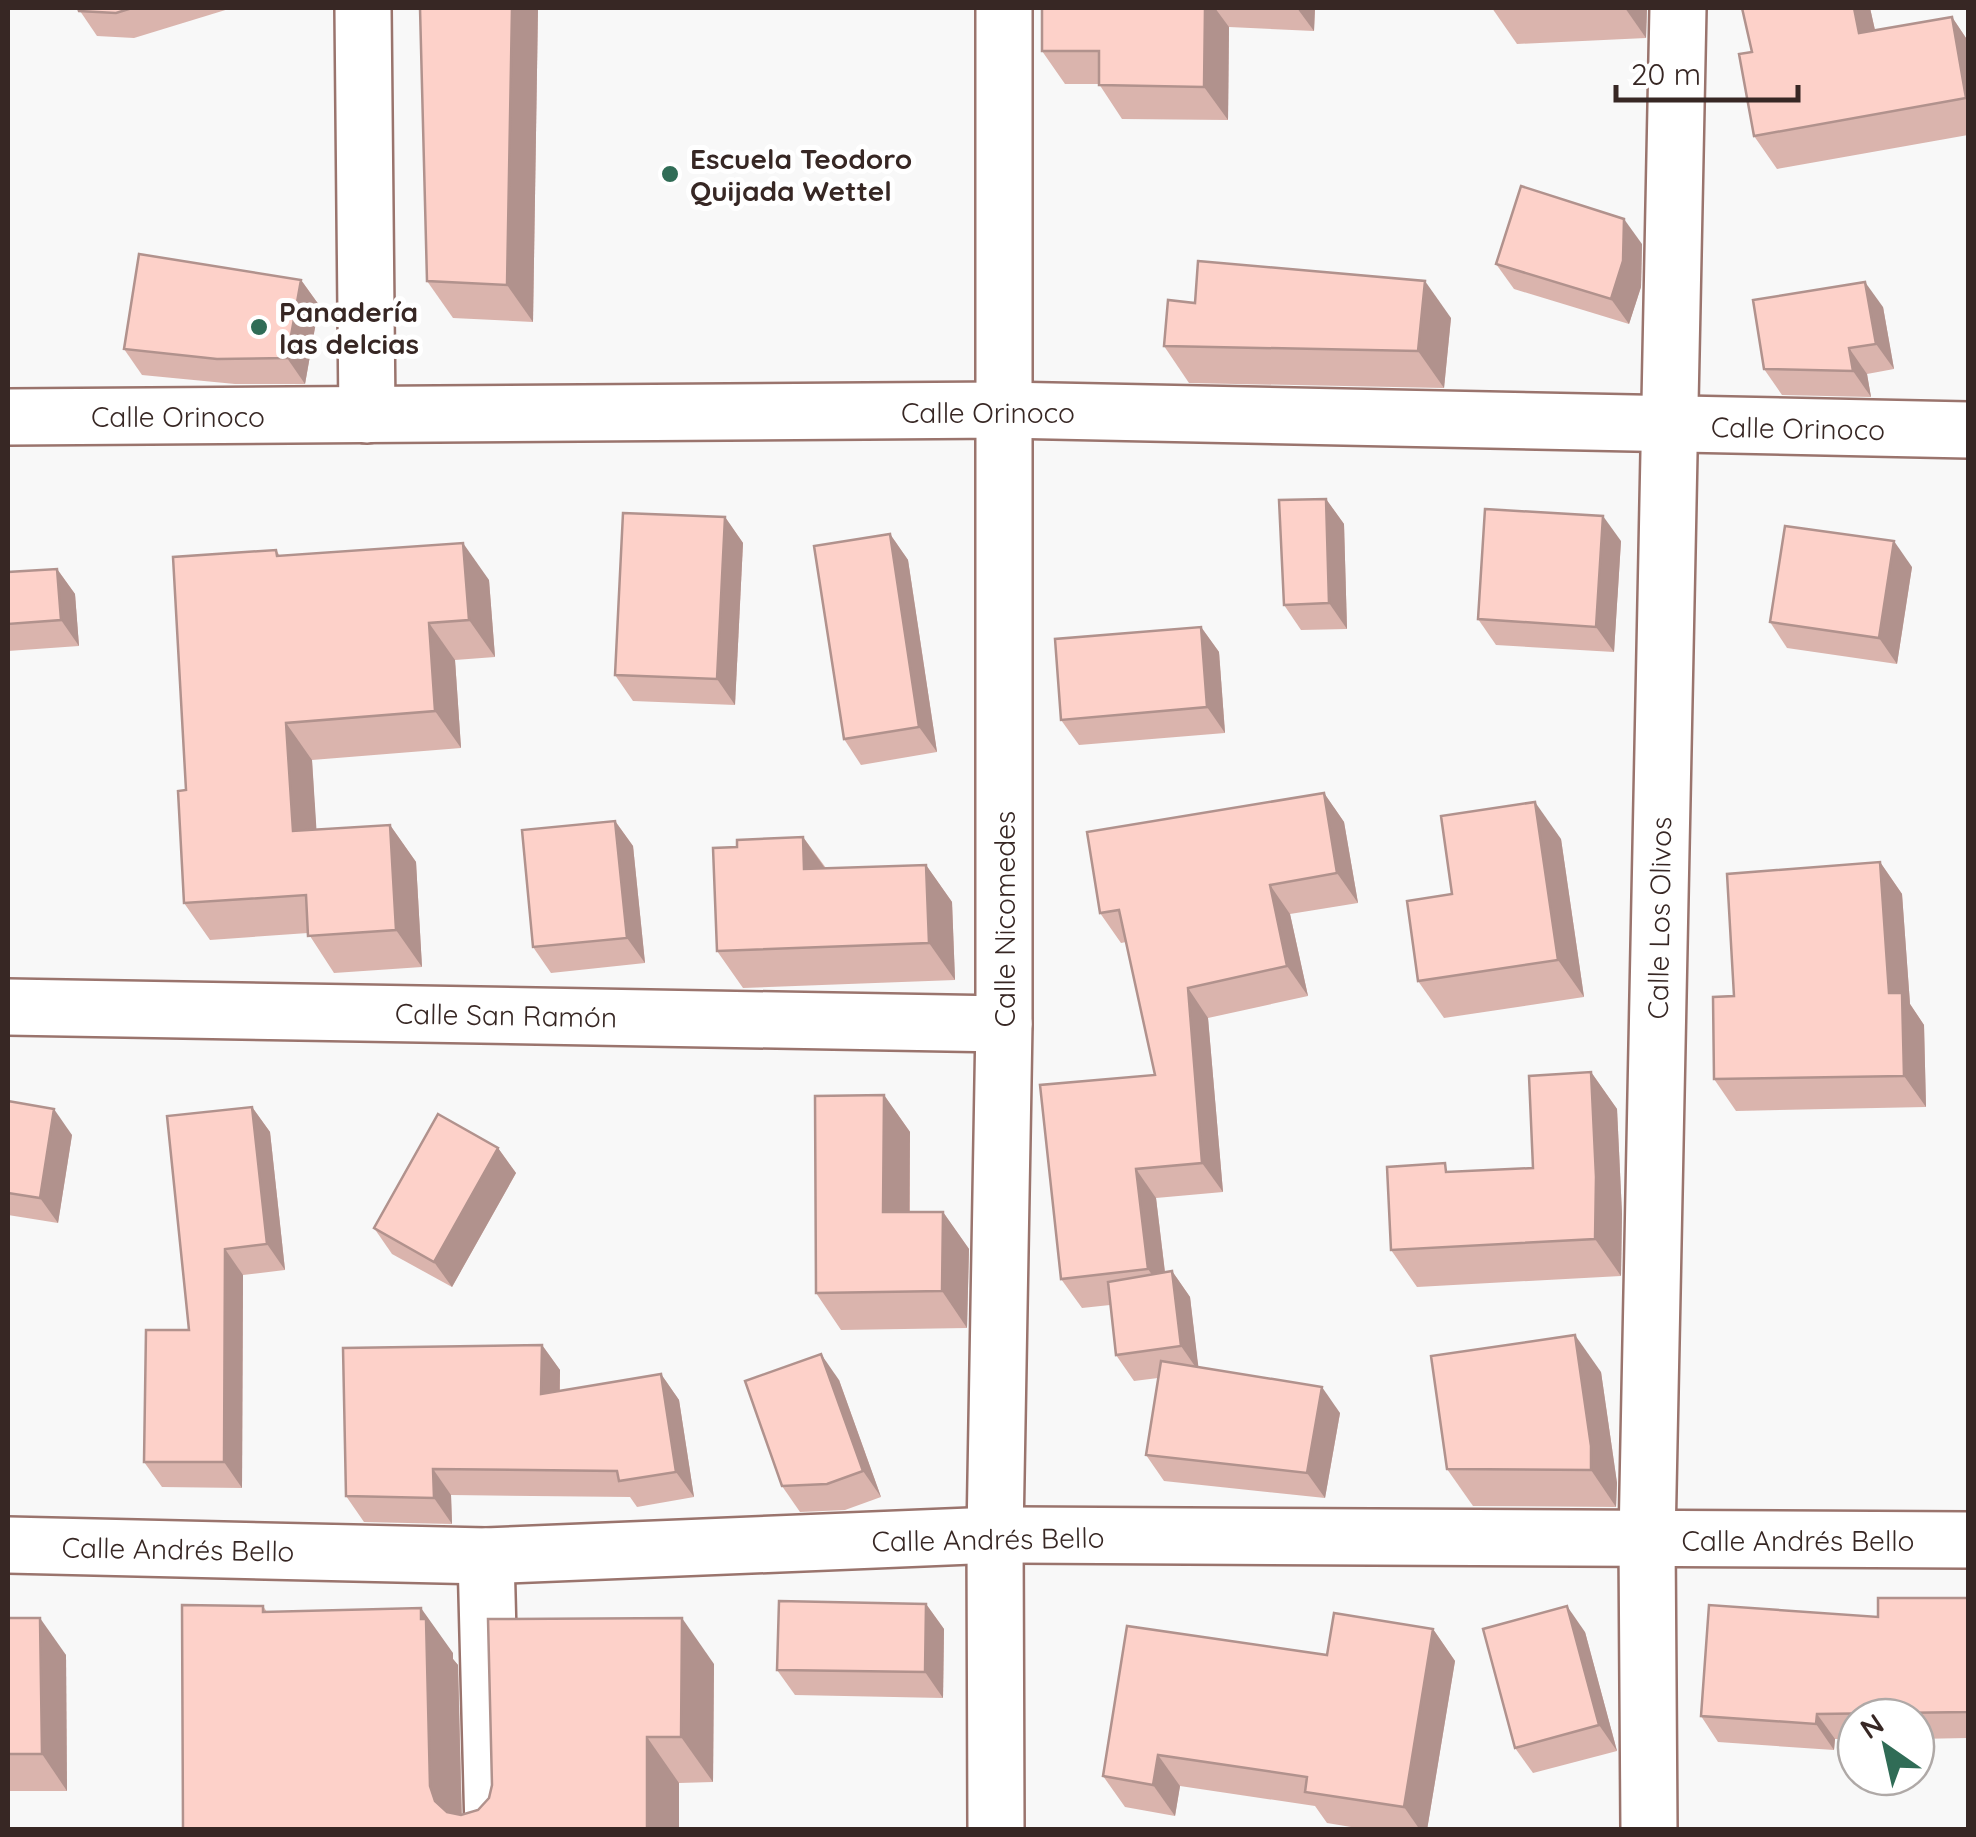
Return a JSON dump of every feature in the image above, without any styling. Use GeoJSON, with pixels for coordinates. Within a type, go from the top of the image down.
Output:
{"type":"FeatureCollection","features":[{"type":"Feature","properties":{"kind":"street"},"geometry":{"type":"LineString","coordinates":[[363,8],[367,415]]}},
{"type":"Feature","properties":{"kind":"street","name":"Calle Nicomedes"},"geometry":{"type":"LineString","coordinates":[[996,1830],[995,1536],[1004,1024],[1004,8]]}},
{"type":"Feature","properties":{"kind":"street","name":"Calle Los Olivos"},"geometry":{"type":"LineString","coordinates":[[1648,1830],[1647,1540],[1678,8]]}},
{"type":"Feature","properties":{"kind":"street","name":"Calle Orinoco"},"geometry":{"type":"LineString","coordinates":[[8,418],[1004,410],[1968,430]]}},
{"type":"Feature","properties":{"kind":"street","name":"Calle San Ramón"},"geometry":{"type":"LineString","coordinates":[[8,1007],[1004,1024]]}},
{"type":"Feature","properties":{"kind":"street","name":"Calle Andrés Bello"},"geometry":{"type":"LineString","coordinates":[[8,1545],[486,1556],[995,1536],[1968,1540]]}},
{"type":"Feature","properties":{"kind":"street"},"geometry":{"type":"LineString","coordinates":[[486,1556],[493,1830]]}},
{"type":"Feature","properties":{"kind":"building"},"geometry":{"type":"Polygon","coordinates":[[[78,8],[132,8],[116,13],[78,8]]]}},
{"type":"Feature","properties":{"kind":"building"},"geometry":{"type":"Polygon","coordinates":[[[420,8],[512,8],[507,285],[427,281],[420,8]]]}},
{"type":"Feature","properties":{"kind":"building"},"geometry":{"type":"Polygon","coordinates":[[[1042,8],[1205,8],[1204,87],[1099,85],[1099,51],[1042,51],[1042,8]]]}},
{"type":"Feature","properties":{"kind":"building"},"geometry":{"type":"Polygon","coordinates":[[[1742,8],[1854,8],[1859,33],[1952,17],[1966,98],[1754,136],[1739,54],[1752,52],[1742,8]]]}},
{"type":"Feature","properties":{"kind":"building"},"geometry":{"type":"Polygon","coordinates":[[[1521,186],[1624,219],[1623,261],[1611,299],[1496,264],[1521,186]]]}},
{"type":"Feature","properties":{"kind":"building"},"geometry":{"type":"Polygon","coordinates":[[[139,254],[301,280],[287,358],[217,359],[124,349],[139,254]]]}},
{"type":"Feature","properties":{"kind":"building"},"geometry":{"type":"Polygon","coordinates":[[[1198,261],[1425,281],[1418,351],[1164,346],[1168,300],[1195,303],[1198,261]]]}},
{"type":"Feature","properties":{"kind":"building"},"geometry":{"type":"Polygon","coordinates":[[[1865,282],[1876,344],[1849,348],[1853,371],[1764,369],[1753,300],[1865,282]]]}},
{"type":"Feature","properties":{"kind":"building"},"geometry":{"type":"Polygon","coordinates":[[[1326,499],[1329,603],[1284,605],[1279,500],[1326,499]]]}},
{"type":"Feature","properties":{"kind":"building"},"geometry":{"type":"Polygon","coordinates":[[[1485,509],[1603,516],[1596,627],[1478,619],[1485,509]]]}},
{"type":"Feature","properties":{"kind":"building"},"geometry":{"type":"Polygon","coordinates":[[[623,513],[725,517],[717,679],[615,675],[623,513]]]}},
{"type":"Feature","properties":{"kind":"building"},"geometry":{"type":"Polygon","coordinates":[[[1785,526],[1894,541],[1879,638],[1770,622],[1785,526]]]}},
{"type":"Feature","properties":{"kind":"building"},"geometry":{"type":"Polygon","coordinates":[[[890,534],[919,727],[844,739],[814,546],[890,534]]]}},
{"type":"Feature","properties":{"kind":"building"},"geometry":{"type":"Polygon","coordinates":[[[463,543],[469,620],[429,623],[435,711],[286,723],[293,831],[390,825],[396,930],[308,936],[306,895],[184,903],[178,791],[186,790],[173,557],[276,550],[277,556],[463,543]]]}},
{"type":"Feature","properties":{"kind":"building"},"geometry":{"type":"Polygon","coordinates":[[[57,569],[61,620],[8,624],[8,572],[57,569]]]}},
{"type":"Feature","properties":{"kind":"building"},"geometry":{"type":"Polygon","coordinates":[[[1201,627],[1207,707],[1061,720],[1055,639],[1201,627]]]}},
{"type":"Feature","properties":{"kind":"building"},"geometry":{"type":"Polygon","coordinates":[[[1324,793],[1337,873],[1270,885],[1287,966],[1188,988],[1202,1163],[1136,1169],[1148,1269],[1061,1279],[1040,1085],[1155,1075],[1119,910],[1100,913],[1087,832],[1324,793]]]}},
{"type":"Feature","properties":{"kind":"building"},"geometry":{"type":"Polygon","coordinates":[[[1535,802],[1558,960],[1418,981],[1407,901],[1452,894],[1441,816],[1535,802]]]}},
{"type":"Feature","properties":{"kind":"building"},"geometry":{"type":"Polygon","coordinates":[[[615,821],[627,938],[533,947],[522,830],[615,821]]]}},
{"type":"Feature","properties":{"kind":"building"},"geometry":{"type":"Polygon","coordinates":[[[803,837],[804,869],[926,865],[929,943],[717,951],[713,848],[737,847],[737,840],[803,837]]]}},
{"type":"Feature","properties":{"kind":"building"},"geometry":{"type":"Polygon","coordinates":[[[1880,862],[1889,993],[1902,993],[1904,1076],[1714,1079],[1713,997],[1734,996],[1727,874],[1880,862]]]}},
{"type":"Feature","properties":{"kind":"building"},"geometry":{"type":"Polygon","coordinates":[[[1591,1072],[1595,1239],[1391,1250],[1387,1167],[1445,1163],[1446,1172],[1533,1168],[1529,1076],[1591,1072]]]}},
{"type":"Feature","properties":{"kind":"building"},"geometry":{"type":"Polygon","coordinates":[[[884,1095],[883,1212],[943,1212],[942,1291],[816,1293],[815,1096],[884,1095]]]}},
{"type":"Feature","properties":{"kind":"building"},"geometry":{"type":"Polygon","coordinates":[[[8,1101],[54,1109],[40,1198],[8,1193],[8,1101]]]}},
{"type":"Feature","properties":{"kind":"building"},"geometry":{"type":"Polygon","coordinates":[[[252,1107],[267,1244],[225,1249],[224,1462],[144,1462],[146,1330],[189,1330],[167,1116],[252,1107]]]}},
{"type":"Feature","properties":{"kind":"building"},"geometry":{"type":"Polygon","coordinates":[[[438,1114],[498,1148],[434,1262],[374,1228],[438,1114]]]}},
{"type":"Feature","properties":{"kind":"building"},"geometry":{"type":"Polygon","coordinates":[[[1172,1271],[1181,1346],[1116,1355],[1108,1282],[1172,1271]]]}},
{"type":"Feature","properties":{"kind":"building"},"geometry":{"type":"Polygon","coordinates":[[[1575,1335],[1591,1470],[1447,1469],[1431,1356],[1575,1335]]]}},
{"type":"Feature","properties":{"kind":"building"},"geometry":{"type":"Polygon","coordinates":[[[542,1345],[541,1394],[661,1374],[676,1472],[619,1481],[617,1471],[433,1469],[434,1498],[346,1496],[343,1348],[542,1345]]]}},
{"type":"Feature","properties":{"kind":"building"},"geometry":{"type":"Polygon","coordinates":[[[821,1354],[863,1471],[827,1484],[782,1486],[745,1381],[821,1354]]]}},
{"type":"Feature","properties":{"kind":"building"},"geometry":{"type":"Polygon","coordinates":[[[1161,1361],[1322,1387],[1307,1473],[1146,1455],[1161,1361]]]}},
{"type":"Feature","properties":{"kind":"building"},"geometry":{"type":"Polygon","coordinates":[[[1878,1598],[1968,1598],[1968,1712],[1936,1712],[1936,1697],[1836,1697],[1836,1714],[1817,1714],[1816,1724],[1701,1716],[1709,1605],[1878,1617],[1878,1598]]]}},
{"type":"Feature","properties":{"kind":"building"},"geometry":{"type":"Polygon","coordinates":[[[779,1601],[926,1604],[925,1672],[777,1670],[779,1601]]]}},
{"type":"Feature","properties":{"kind":"building"},"geometry":{"type":"Polygon","coordinates":[[[182,1605],[263,1606],[263,1612],[421,1608],[421,1619],[426,1619],[430,1786],[435,1801],[447,1812],[461,1815],[478,1810],[489,1798],[492,1785],[488,1619],[682,1618],[681,1737],[647,1737],[647,1830],[183,1830],[182,1605]]]}},
{"type":"Feature","properties":{"kind":"building"},"geometry":{"type":"Polygon","coordinates":[[[1567,1606],[1599,1725],[1515,1748],[1483,1629],[1567,1606]]]}},
{"type":"Feature","properties":{"kind":"building"},"geometry":{"type":"Polygon","coordinates":[[[1334,1613],[1433,1629],[1404,1807],[1305,1792],[1307,1777],[1158,1755],[1153,1785],[1103,1776],[1127,1626],[1327,1655],[1334,1613]]]}},
{"type":"Feature","properties":{"kind":"building"},"geometry":{"type":"Polygon","coordinates":[[[8,1618],[40,1618],[42,1754],[8,1754],[8,1618]]]}},
{"type":"Feature","properties":{"kind":"place","name":"Escuela Teodoro Quijada Wettel"},"geometry":{"type":"Point","coordinates":[670,174]}},
{"type":"Feature","properties":{"kind":"place","name":"Panadería las delcias"},"geometry":{"type":"Point","coordinates":[259,327]}}]}
